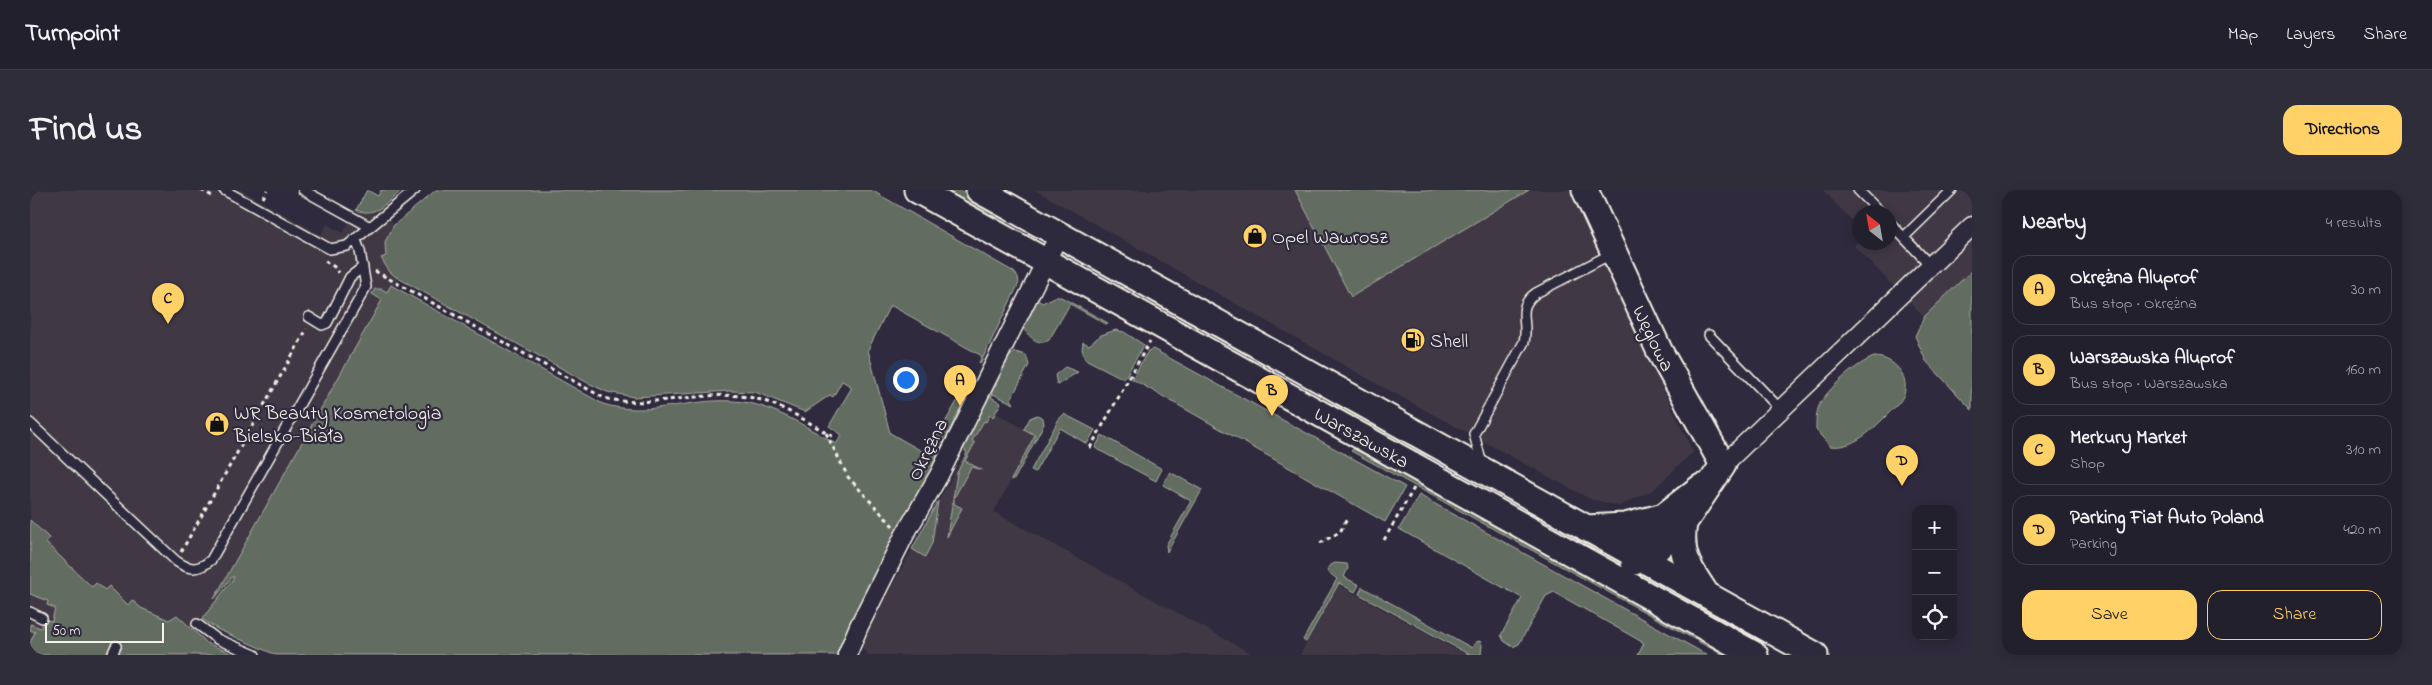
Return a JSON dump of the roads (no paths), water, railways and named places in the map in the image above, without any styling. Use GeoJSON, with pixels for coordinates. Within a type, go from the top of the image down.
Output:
{"type":"FeatureCollection","features":[{"type":"Feature","properties":{"kind":"main road","name":"Warszawska"},"geometry":{"type":"LineString","coordinates":[[917,190],[1755,655]]}},
{"type":"Feature","properties":{"kind":"main road","name":"Warszawska"},"geometry":{"type":"LineString","coordinates":[[979,190],[1815,655]]}},
{"type":"Feature","properties":{"kind":"main road","name":"Węglowa"},"geometry":{"type":"LineString","coordinates":[[1585,190],[1717,473]]}},
{"type":"Feature","properties":{"kind":"main road"},"geometry":{"type":"LineString","coordinates":[[1622,581],[1638,556],[1658,548],[1675,519],[1717,473]]}},
{"type":"Feature","properties":{"kind":"main road"},"geometry":{"type":"LineString","coordinates":[[1586,528],[1625,526],[1675,519]]}},
{"type":"Feature","properties":{"kind":"main road"},"geometry":{"type":"LineString","coordinates":[[1675,519],[1682,539],[1686,564],[1708,596]]}},
{"type":"Feature","properties":{"kind":"street"},"geometry":{"type":"LineString","coordinates":[[1717,473],[1972,226]]}},
{"type":"Feature","properties":{"kind":"street","name":"Okrężna"},"geometry":{"type":"LineString","coordinates":[[847,655],[858,626],[904,536],[939,475],[1059,235]]}},
{"type":"Feature","properties":{"kind":"lane"},"geometry":{"type":"LineString","coordinates":[[224,190],[330,249],[348,246],[415,190]]}},
{"type":"Feature","properties":{"kind":"lane"},"geometry":{"type":"LineString","coordinates":[[303,190],[370,228]]}},
{"type":"Feature","properties":{"kind":"lane"},"geometry":{"type":"LineString","coordinates":[[1858,190],[1873,205]]}},
{"type":"Feature","properties":{"kind":"lane"},"geometry":{"type":"LineString","coordinates":[[1904,237],[1952,190]]}},
{"type":"Feature","properties":{"kind":"lane"},"geometry":{"type":"LineString","coordinates":[[1897,230],[1931,266]]}},
{"type":"Feature","properties":{"kind":"lane"},"geometry":{"type":"LineString","coordinates":[[30,423],[176,561],[188,568],[203,567],[210,560],[366,286],[356,240]]}},
{"type":"Feature","properties":{"kind":"lane"},"geometry":{"type":"LineString","coordinates":[[1484,472],[1475,444],[1474,434],[1524,342],[1526,334],[1524,308],[1526,302],[1536,293],[1614,252]]}},
{"type":"Feature","properties":{"kind":"lane"},"geometry":{"type":"LineString","coordinates":[[311,318],[322,325],[327,323],[350,277],[363,267]]}},
{"type":"Feature","properties":{"kind":"lane"},"geometry":{"type":"LineString","coordinates":[[1709,336],[1781,410]]}},
{"type":"Feature","properties":{"kind":"lane"},"geometry":{"type":"LineString","coordinates":[[30,612],[42,618]]}},
{"type":"Feature","properties":{"kind":"lane"},"geometry":{"type":"LineString","coordinates":[[197,624],[217,639],[255,655]]}},
{"type":"Feature","properties":{"kind":"lane"},"geometry":{"type":"LineString","coordinates":[[112,655],[116,646]]}},
{"type":"Feature","properties":{"kind":"place","name":"Opel Wawrosz"},"geometry":{"type":"Point","coordinates":[1255,236]}},
{"type":"Feature","properties":{"kind":"place","name":"Merkury Market"},"geometry":{"type":"Point","coordinates":[168,324]}},
{"type":"Feature","properties":{"kind":"place","name":"Shell"},"geometry":{"type":"Point","coordinates":[1413,340]}},
{"type":"Feature","properties":{"kind":"place","name":"Okrężna Aluprof"},"geometry":{"type":"Point","coordinates":[960,406]}},
{"type":"Feature","properties":{"kind":"place","name":"Warszawska Aluprof"},"geometry":{"type":"Point","coordinates":[1272,416]}},
{"type":"Feature","properties":{"kind":"place","name":"WR Beauty Kosmetologia Bielsko-Biała"},"geometry":{"type":"Point","coordinates":[217,424]}},
{"type":"Feature","properties":{"kind":"place","name":"Parking Fiat Auto Poland"},"geometry":{"type":"Point","coordinates":[1902,486]}}]}
